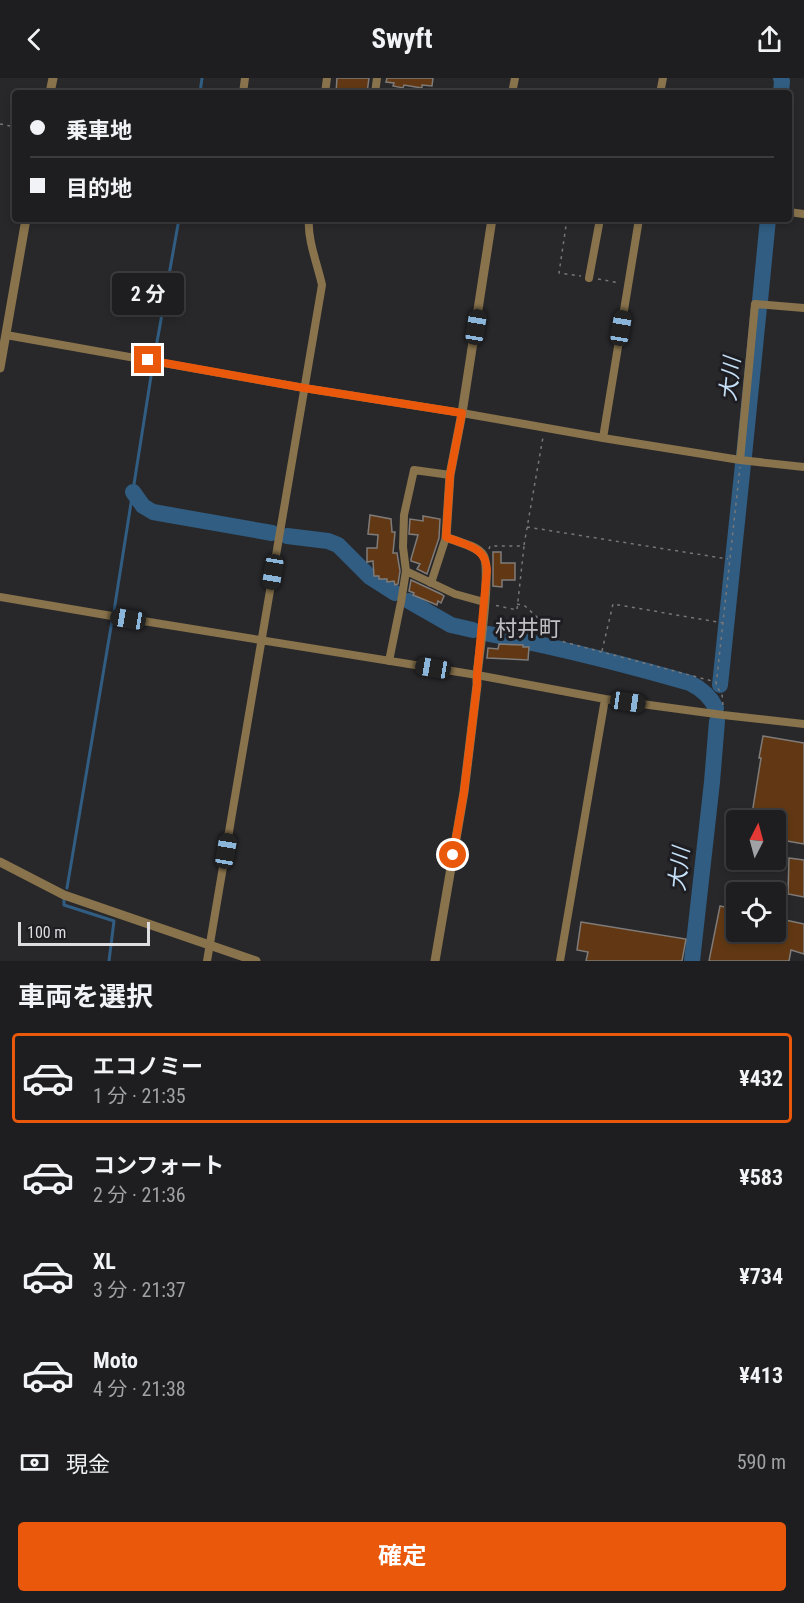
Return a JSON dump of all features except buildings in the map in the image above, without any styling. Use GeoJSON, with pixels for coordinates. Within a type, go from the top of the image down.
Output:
{"type":"FeatureCollection","features":[{"type":"Feature","properties":{"kind":"street"},"geometry":{"type":"LineString","coordinates":[[0,368],[25,222]]}},
{"type":"Feature","properties":{"kind":"street"},"geometry":{"type":"LineString","coordinates":[[207,961],[322,285],[309,222]]}},
{"type":"Feature","properties":{"kind":"street"},"geometry":{"type":"LineString","coordinates":[[431,583],[446,537],[450,475],[492,222]]}},
{"type":"Feature","properties":{"kind":"street"},"geometry":{"type":"LineString","coordinates":[[589,278],[599,222]]}},
{"type":"Feature","properties":{"kind":"street"},"geometry":{"type":"LineString","coordinates":[[603,438],[638,222]]}},
{"type":"Feature","properties":{"kind":"street"},"geometry":{"type":"LineString","coordinates":[[740,460],[755,303],[804,308]]}},
{"type":"Feature","properties":{"kind":"street"},"geometry":{"type":"LineString","coordinates":[[6,335],[603,438],[740,460],[804,466]]}},
{"type":"Feature","properties":{"kind":"street"},"geometry":{"type":"LineString","coordinates":[[389,661],[406,571],[403,547],[404,515],[414,470],[450,475]]}},
{"type":"Feature","properties":{"kind":"street"},"geometry":{"type":"LineString","coordinates":[[435,961],[464,792],[477,685],[486,561],[483,554],[473,548],[446,537]]}},
{"type":"Feature","properties":{"kind":"street"},"geometry":{"type":"LineString","coordinates":[[406,571],[455,594],[484,602]]}},
{"type":"Feature","properties":{"kind":"street"},"geometry":{"type":"LineString","coordinates":[[0,597],[477,675],[604,699],[804,724]]}},
{"type":"Feature","properties":{"kind":"street"},"geometry":{"type":"LineString","coordinates":[[560,961],[604,699]]}},
{"type":"Feature","properties":{"kind":"street"},"geometry":{"type":"LineString","coordinates":[[0,862],[64,895],[256,961]]}},
{"type":"Feature","properties":{"kind":"path"},"geometry":{"type":"LineString","coordinates":[[567,222],[559,273],[628,284]]}},
{"type":"Feature","properties":{"kind":"path"},"geometry":{"type":"LineString","coordinates":[[484,602],[517,610],[524,546],[544,428]]}},
{"type":"Feature","properties":{"kind":"path"},"geometry":{"type":"LineString","coordinates":[[723,715],[722,694],[716,686],[740,460]]}},
{"type":"Feature","properties":{"kind":"path"},"geometry":{"type":"LineString","coordinates":[[527,527],[730,559]]}},
{"type":"Feature","properties":{"kind":"path"},"geometry":{"type":"LineString","coordinates":[[486,561],[490,546],[524,546]]}},
{"type":"Feature","properties":{"kind":"path"},"geometry":{"type":"LineString","coordinates":[[517,604],[525,606],[564,642],[717,682]]}},
{"type":"Feature","properties":{"kind":"path"},"geometry":{"type":"LineString","coordinates":[[602,652],[613,604],[723,623]]}},
{"type":"Feature","properties":{"kind":"waterway"},"geometry":{"type":"LineString","coordinates":[[200,90],[202,78]]}},
{"type":"Feature","properties":{"kind":"waterway","name":"大川"},"geometry":{"type":"LineString","coordinates":[[781,78],[781,90]]}},
{"type":"Feature","properties":{"kind":"waterway"},"geometry":{"type":"LineString","coordinates":[[114,611],[152,370],[178,222]]}},
{"type":"Feature","properties":{"kind":"waterway","name":"大川"},"geometry":{"type":"LineString","coordinates":[[760,301],[768,222]]}},
{"type":"Feature","properties":{"kind":"waterway","name":"大川"},"geometry":{"type":"LineString","coordinates":[[744,456],[759,307]]}},
{"type":"Feature","properties":{"kind":"waterway"},"geometry":{"type":"LineString","coordinates":[[720,685],[743,464]]}},
{"type":"Feature","properties":{"kind":"waterway"},"geometry":{"type":"LineString","coordinates":[[133,492],[143,506],[153,512],[272,533]]}},
{"type":"Feature","properties":{"kind":"waterway"},"geometry":{"type":"LineString","coordinates":[[287,536],[328,541],[338,545],[370,577],[395,593]]}},
{"type":"Feature","properties":{"kind":"waterway"},"geometry":{"type":"LineString","coordinates":[[409,601],[451,625],[473,630]]}},
{"type":"Feature","properties":{"kind":"waterway"},"geometry":{"type":"LineString","coordinates":[[67,888],[112,621]]}},
{"type":"Feature","properties":{"kind":"waterway"},"geometry":{"type":"LineString","coordinates":[[489,634],[590,656],[690,683],[705,693],[716,708]]}},
{"type":"Feature","properties":{"kind":"waterway","name":"大川"},"geometry":{"type":"LineString","coordinates":[[692,961],[717,721]]}},
{"type":"Feature","properties":{"kind":"waterway"},"geometry":{"type":"LineString","coordinates":[[64,900],[64,905],[114,921],[109,961]]}},
{"type":"Feature","properties":{"kind":"district","name":"村井町"},"geometry":{"type":"Point","coordinates":[528,628]}},
{"type":"Feature","properties":{"kind":"route"},"geometry":{"type":"LineString","coordinates":[[148,360],[462,413],[450,475],[446,537],[483,554],[487,570],[477,685],[464,792],[453,855]]}}]}
